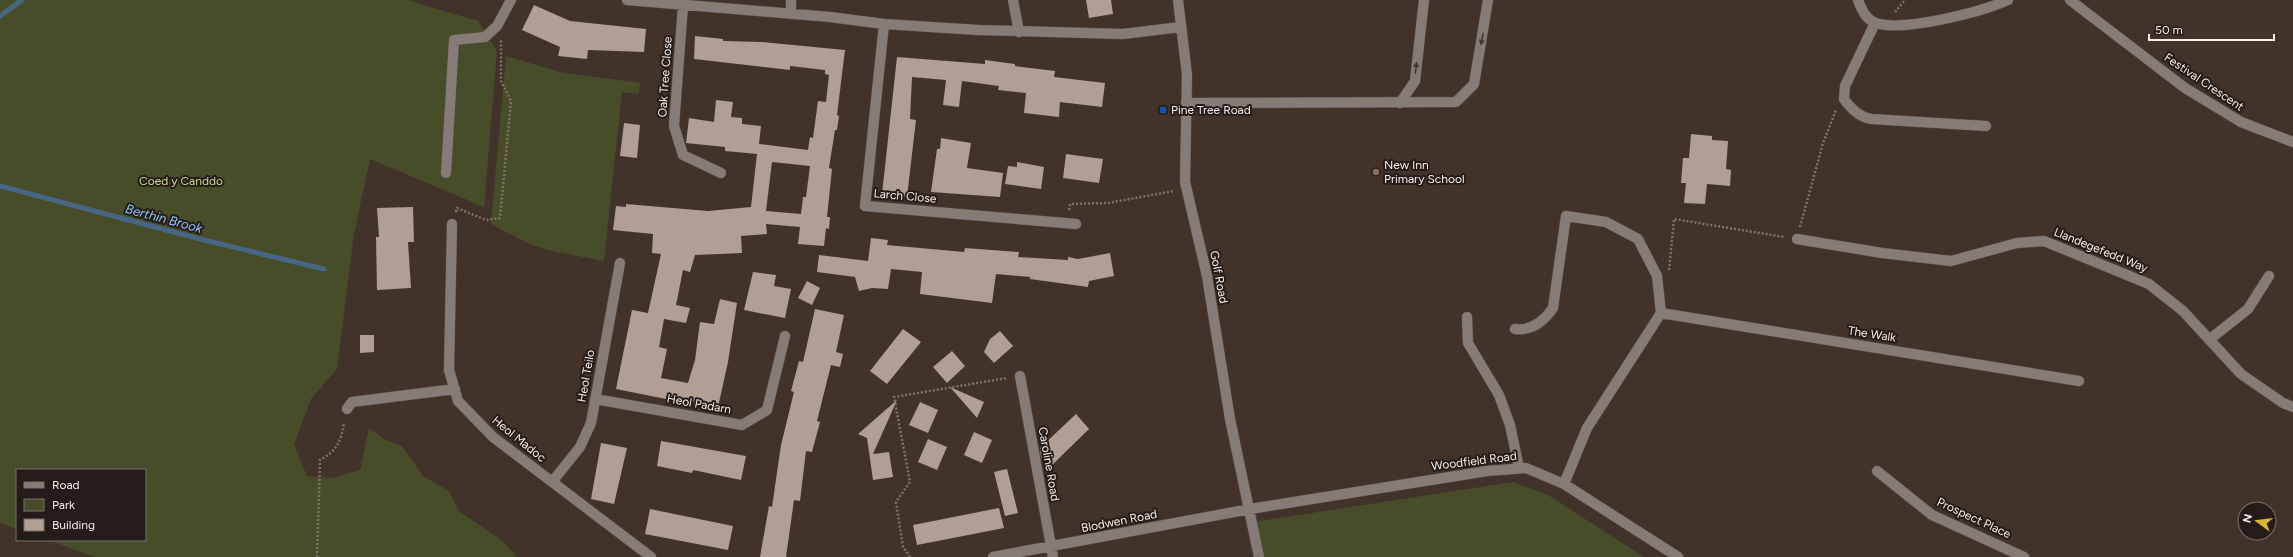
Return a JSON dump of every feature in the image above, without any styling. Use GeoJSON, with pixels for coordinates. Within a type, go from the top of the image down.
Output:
{"type":"FeatureCollection","features":[{"type":"Feature","properties":{"kind":"street"},"geometry":{"type":"LineString","coordinates":[[446,173],[454,40],[485,37],[497,26],[511,0]]}},
{"type":"Feature","properties":{"kind":"street"},"geometry":{"type":"LineString","coordinates":[[627,0],[791,14],[884,24],[1019,32],[1123,34],[1181,27]]}},
{"type":"Feature","properties":{"kind":"street"},"geometry":{"type":"LineString","coordinates":[[791,0],[791,14]]}},
{"type":"Feature","properties":{"kind":"street"},"geometry":{"type":"LineString","coordinates":[[1014,0],[1019,32]]}},
{"type":"Feature","properties":{"kind":"street","name":"Golf Road"},"geometry":{"type":"LineString","coordinates":[[1178,0],[1187,75],[1186,189],[1207,276],[1230,419],[1259,557]]}},
{"type":"Feature","properties":{"kind":"street"},"geometry":{"type":"LineString","coordinates":[[1400,103],[1415,81],[1424,0]]}},
{"type":"Feature","properties":{"kind":"street"},"geometry":{"type":"LineString","coordinates":[[1186,103],[1456,102],[1474,84],[1488,0]]}},
{"type":"Feature","properties":{"kind":"street"},"geometry":{"type":"LineString","coordinates":[[1858,0],[1862,11],[1875,23],[1904,26],[1991,8],[2008,0]]}},
{"type":"Feature","properties":{"kind":"street","name":"Festival Crescent"},"geometry":{"type":"LineString","coordinates":[[2070,0],[2185,88],[2241,122],[2293,142]]}},
{"type":"Feature","properties":{"kind":"street","name":"Oak Tree Close"},"geometry":{"type":"LineString","coordinates":[[683,5],[674,126],[683,155],[721,173]]}},
{"type":"Feature","properties":{"kind":"street"},"geometry":{"type":"LineString","coordinates":[[1875,23],[1845,86],[1844,99],[1848,105],[1865,118],[1986,126]]}},
{"type":"Feature","properties":{"kind":"street","name":"Larch Close"},"geometry":{"type":"LineString","coordinates":[[884,24],[866,206],[1071,223]]}},
{"type":"Feature","properties":{"kind":"street"},"geometry":{"type":"LineString","coordinates":[[1515,329],[1524,330],[1533,326],[1545,319],[1553,308],[1566,216],[1606,222],[1638,239],[1657,276],[1661,313],[1587,428],[1564,484]]}},
{"type":"Feature","properties":{"kind":"street","name":"Heol Madoc"},"geometry":{"type":"LineString","coordinates":[[452,224],[449,370],[458,401],[493,437],[651,557]]}},
{"type":"Feature","properties":{"kind":"street","name":"Llandegefedd Way"},"geometry":{"type":"LineString","coordinates":[[1797,238],[1882,253],[1951,261],[2017,243],[2044,241],[2150,284],[2183,311],[2240,374],[2283,403],[2293,407]]}},
{"type":"Feature","properties":{"kind":"street","name":"Heol Teilo"},"geometry":{"type":"LineString","coordinates":[[552,482],[580,447],[591,423],[620,263]]}},
{"type":"Feature","properties":{"kind":"street"},"geometry":{"type":"LineString","coordinates":[[2209,340],[2248,309],[2269,276]]}},
{"type":"Feature","properties":{"kind":"street","name":"The Walk"},"geometry":{"type":"LineString","coordinates":[[1661,313],[2079,381]]}},
{"type":"Feature","properties":{"kind":"street"},"geometry":{"type":"LineString","coordinates":[[1467,317],[1468,343],[1499,395],[1510,425],[1519,468]]}},
{"type":"Feature","properties":{"kind":"street","name":"Heol Padarn"},"geometry":{"type":"LineString","coordinates":[[595,399],[742,425],[767,410],[785,336]]}},
{"type":"Feature","properties":{"kind":"street","name":"Caroline Road"},"geometry":{"type":"LineString","coordinates":[[1020,376],[1052,552]]}},
{"type":"Feature","properties":{"kind":"street"},"geometry":{"type":"LineString","coordinates":[[347,409],[352,402],[455,389]]}},
{"type":"Feature","properties":{"kind":"street","name":"Woodfield Road"},"geometry":{"type":"LineString","coordinates":[[1250,509],[1487,471],[1526,468],[1564,484],[1678,557]]}},
{"type":"Feature","properties":{"kind":"street","name":"Prospect Place"},"geometry":{"type":"LineString","coordinates":[[1877,471],[1932,515],[2024,557]]}},
{"type":"Feature","properties":{"kind":"street","name":"Blodwen Road"},"geometry":{"type":"LineString","coordinates":[[993,557],[1052,552],[1250,509]]}},
{"type":"Feature","properties":{"kind":"path"},"geometry":{"type":"LineString","coordinates":[[452,224],[457,208],[486,220],[500,218],[511,101],[501,81],[502,42],[497,26]]}},
{"type":"Feature","properties":{"kind":"path"},"geometry":{"type":"LineString","coordinates":[[1669,271],[1674,219],[1797,238],[1823,143],[1844,93]]}},
{"type":"Feature","properties":{"kind":"path"},"geometry":{"type":"LineString","coordinates":[[1071,223],[1070,204],[1108,203],[1186,189]]}},
{"type":"Feature","properties":{"kind":"path"},"geometry":{"type":"LineString","coordinates":[[910,557],[903,547],[896,502],[910,482],[894,397],[1020,376]]}},
{"type":"Feature","properties":{"kind":"path"},"geometry":{"type":"LineString","coordinates":[[317,557],[320,460],[330,455],[340,441],[347,409]]}},
{"type":"Feature","properties":{"kind":"green space","name":"Coed y Canddo"},"geometry":{"type":"Polygon","coordinates":[[[0,0],[407,0],[478,21],[497,51],[484,207],[370,159],[354,234],[337,369],[311,399],[294,445],[307,476],[332,478],[360,470],[369,428],[384,439],[402,446],[423,476],[449,491],[459,511],[504,542],[517,557],[95,557],[51,541],[146,541],[146,469],[16,469],[16,529],[0,523],[0,0]]]}},
{"type":"Feature","properties":{"kind":"green space"},"geometry":{"type":"Polygon","coordinates":[[[506,56],[560,72],[640,83],[639,94],[622,92],[604,261],[547,250],[527,243],[491,224],[506,56]]]}},
{"type":"Feature","properties":{"kind":"green space"},"geometry":{"type":"Polygon","coordinates":[[[1513,482],[1548,495],[1644,557],[1259,557],[1253,522],[1513,482]]]}},
{"type":"Feature","properties":{"kind":"building"},"geometry":{"type":"Polygon","coordinates":[[[1086,0],[1111,0],[1113,14],[1089,18],[1086,0]]]}},
{"type":"Feature","properties":{"kind":"building"},"geometry":{"type":"Polygon","coordinates":[[[534,5],[570,21],[646,29],[644,52],[588,50],[587,59],[558,56],[560,47],[522,30],[534,5]]]}},
{"type":"Feature","properties":{"kind":"building"},"geometry":{"type":"Polygon","coordinates":[[[695,36],[723,39],[723,41],[761,42],[845,50],[837,115],[839,116],[837,130],[835,130],[829,168],[832,169],[827,217],[830,217],[829,229],[826,228],[824,246],[798,244],[800,227],[766,224],[767,234],[741,236],[742,253],[695,255],[690,272],[683,270],[676,305],[690,308],[686,323],[664,319],[659,347],[667,349],[661,378],[688,383],[695,360],[700,322],[714,324],[720,299],[737,303],[728,362],[718,407],[666,396],[666,399],[616,389],[632,310],[648,313],[661,254],[652,253],[653,234],[613,230],[616,206],[626,207],[626,204],[708,211],[751,207],[757,154],[725,151],[725,147],[686,143],[689,118],[714,122],[716,100],[733,102],[731,117],[742,118],[742,124],[761,126],[759,144],[808,150],[810,137],[813,138],[818,101],[826,102],[829,75],[825,74],[825,70],[790,66],[790,70],[694,59],[695,36]],[[772,162],[766,211],[801,214],[803,197],[806,197],[810,166],[772,162]]]}},
{"type":"Feature","properties":{"kind":"building"},"geometry":{"type":"Polygon","coordinates":[[[897,57],[985,64],[985,60],[1015,64],[1015,66],[1055,71],[1054,77],[1105,83],[1102,107],[1060,102],[1059,117],[1024,113],[1026,93],[998,90],[999,86],[962,81],[959,107],[943,105],[946,80],[912,77],[910,119],[916,120],[907,197],[882,194],[897,57]]]}},
{"type":"Feature","properties":{"kind":"building"},"geometry":{"type":"Polygon","coordinates":[[[624,123],[640,125],[637,158],[620,156],[624,123]]]}},
{"type":"Feature","properties":{"kind":"building"},"geometry":{"type":"Polygon","coordinates":[[[1691,134],[1712,136],[1712,140],[1728,141],[1726,169],[1731,170],[1730,186],[1707,184],[1705,204],[1684,203],[1686,183],[1681,183],[1683,158],[1689,158],[1691,134]]]}},
{"type":"Feature","properties":{"kind":"building"},"geometry":{"type":"Polygon","coordinates":[[[941,138],[971,143],[967,168],[1003,173],[1000,197],[931,192],[937,149],[940,149],[941,138]]]}},
{"type":"Feature","properties":{"kind":"building"},"geometry":{"type":"Polygon","coordinates":[[[1066,154],[1103,159],[1099,183],[1063,178],[1066,154]]]}},
{"type":"Feature","properties":{"kind":"building"},"geometry":{"type":"Polygon","coordinates":[[[1017,162],[1044,167],[1041,189],[1005,184],[1008,166],[1017,167],[1017,162]]]}},
{"type":"Feature","properties":{"kind":"building"},"geometry":{"type":"Polygon","coordinates":[[[413,207],[414,242],[408,242],[411,288],[377,290],[376,237],[379,237],[377,208],[413,207]]]}},
{"type":"Feature","properties":{"kind":"building"},"geometry":{"type":"Polygon","coordinates":[[[871,238],[888,240],[887,245],[964,252],[965,248],[1019,252],[1018,257],[1068,260],[1068,257],[1078,259],[1110,253],[1114,276],[1089,281],[1088,287],[1030,279],[1030,277],[996,274],[992,303],[920,294],[922,272],[891,269],[888,289],[872,288],[859,291],[855,277],[817,272],[819,255],[868,261],[871,238]]]}},
{"type":"Feature","properties":{"kind":"building"},"geometry":{"type":"Polygon","coordinates":[[[753,272],[776,275],[774,286],[791,289],[785,318],[744,310],[753,272]]]}},
{"type":"Feature","properties":{"kind":"building"},"geometry":{"type":"Polygon","coordinates":[[[807,281],[820,288],[812,305],[798,298],[807,281]]]}},
{"type":"Feature","properties":{"kind":"building"},"geometry":{"type":"Polygon","coordinates":[[[815,309],[844,315],[836,352],[843,354],[840,367],[831,365],[817,421],[820,422],[812,452],[806,451],[800,501],[794,500],[786,557],[760,557],[769,506],[772,507],[781,445],[794,392],[791,391],[799,361],[803,362],[815,309]]]}},
{"type":"Feature","properties":{"kind":"building"},"geometry":{"type":"Polygon","coordinates":[[[903,329],[921,342],[887,384],[870,371],[903,329]]]}},
{"type":"Feature","properties":{"kind":"building"},"geometry":{"type":"Polygon","coordinates":[[[1000,331],[1013,346],[994,363],[984,352],[990,339],[1000,331]]]}},
{"type":"Feature","properties":{"kind":"building"},"geometry":{"type":"Polygon","coordinates":[[[360,335],[374,335],[374,352],[360,353],[360,335]]]}},
{"type":"Feature","properties":{"kind":"building"},"geometry":{"type":"Polygon","coordinates":[[[952,351],[965,366],[947,383],[933,367],[952,351]]]}},
{"type":"Feature","properties":{"kind":"building"},"geometry":{"type":"Polygon","coordinates":[[[950,387],[984,402],[977,418],[950,387]]]}},
{"type":"Feature","properties":{"kind":"building"},"geometry":{"type":"Polygon","coordinates":[[[897,400],[873,454],[889,452],[893,477],[873,480],[867,438],[858,434],[897,400]]]}},
{"type":"Feature","properties":{"kind":"building"},"geometry":{"type":"Polygon","coordinates":[[[920,402],[938,410],[928,433],[909,425],[920,402]]]}},
{"type":"Feature","properties":{"kind":"building"},"geometry":{"type":"Polygon","coordinates":[[[1076,414],[1089,429],[1050,467],[1041,457],[1040,448],[1076,414]]]}},
{"type":"Feature","properties":{"kind":"building"},"geometry":{"type":"Polygon","coordinates":[[[974,432],[992,440],[982,463],[964,455],[974,432]]]}},
{"type":"Feature","properties":{"kind":"building"},"geometry":{"type":"Polygon","coordinates":[[[928,439],[947,447],[937,470],[918,462],[928,439]]]}},
{"type":"Feature","properties":{"kind":"building"},"geometry":{"type":"Polygon","coordinates":[[[661,441],[746,456],[741,480],[693,470],[692,473],[657,466],[661,441]]]}},
{"type":"Feature","properties":{"kind":"building"},"geometry":{"type":"Polygon","coordinates":[[[601,443],[627,448],[614,504],[591,499],[601,443]]]}},
{"type":"Feature","properties":{"kind":"building"},"geometry":{"type":"Polygon","coordinates":[[[1007,469],[1018,513],[1005,516],[994,472],[1007,469]]]}},
{"type":"Feature","properties":{"kind":"building"},"geometry":{"type":"Polygon","coordinates":[[[999,508],[1004,528],[917,545],[913,525],[999,508]]]}},
{"type":"Feature","properties":{"kind":"building"},"geometry":{"type":"Polygon","coordinates":[[[650,509],[733,526],[728,550],[645,534],[650,509]]]}},
{"type":"Feature","properties":{"kind":"waterway"},"geometry":{"type":"LineString","coordinates":[[0,16],[22,0]]}},
{"type":"Feature","properties":{"kind":"waterway","name":"Berthin Brook"},"geometry":{"type":"LineString","coordinates":[[0,186],[200,239],[324,269]]}},
{"type":"Feature","properties":{"kind":"place","name":"Pine Tree Road"},"geometry":{"type":"Point","coordinates":[1163,110]}},
{"type":"Feature","properties":{"kind":"place","name":"New Inn Primary School"},"geometry":{"type":"Point","coordinates":[1376,172]}}]}
